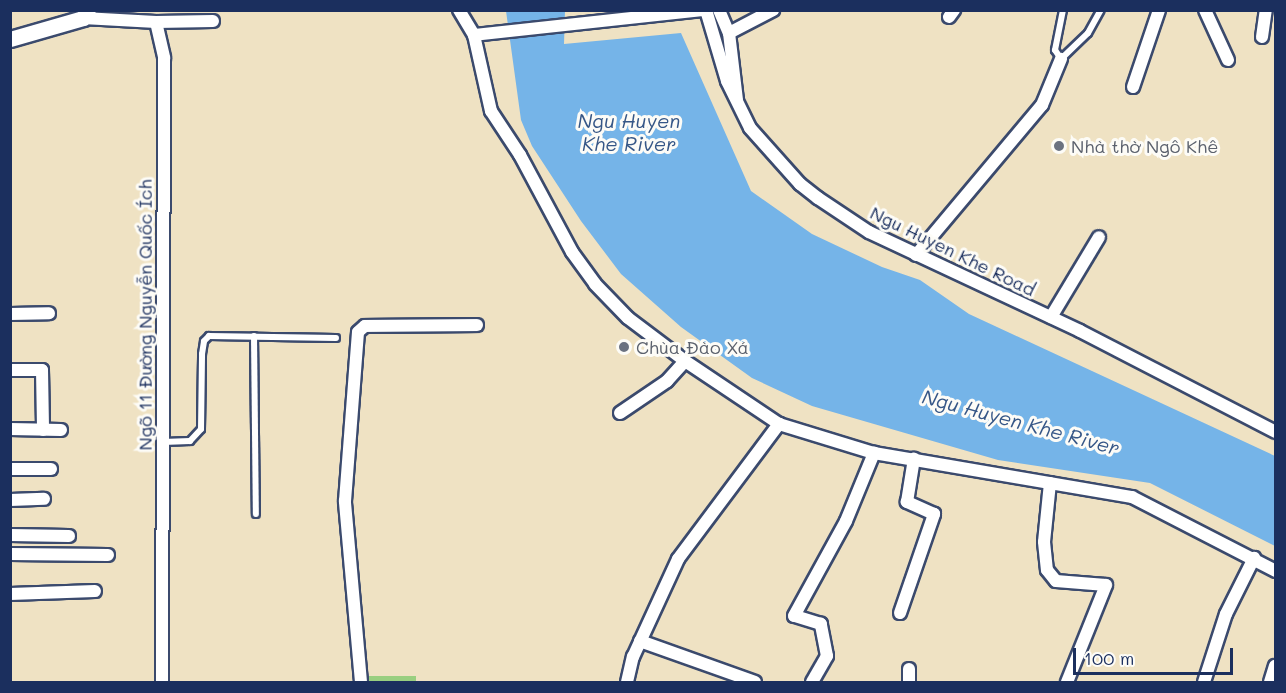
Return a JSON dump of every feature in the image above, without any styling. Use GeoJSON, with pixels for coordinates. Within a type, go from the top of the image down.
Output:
{"type":"FeatureCollection","features":[{"type":"Feature","properties":{"kind":"street"},"geometry":{"type":"LineString","coordinates":[[459,10],[479,35],[491,111],[520,155],[572,252],[595,284],[628,318],[686,361],[779,424],[874,453],[1132,497],[1254,558],[1275,571]]}},
{"type":"Feature","properties":{"kind":"street"},"geometry":{"type":"LineString","coordinates":[[479,35],[576,22],[705,10]]}},
{"type":"Feature","properties":{"kind":"street","name":"Ngu Huyen Khe Road"},"geometry":{"type":"LineString","coordinates":[[705,10],[737,102],[750,128],[800,184],[869,232],[1051,317],[1275,432]]}},
{"type":"Feature","properties":{"kind":"street"},"geometry":{"type":"LineString","coordinates":[[719,10],[729,33],[738,84],[737,102]]}},
{"type":"Feature","properties":{"kind":"street"},"geometry":{"type":"LineString","coordinates":[[729,33],[773,10]]}},
{"type":"Feature","properties":{"kind":"street"},"geometry":{"type":"LineString","coordinates":[[1133,87],[1159,10]]}},
{"type":"Feature","properties":{"kind":"street"},"geometry":{"type":"LineString","coordinates":[[1205,10],[1228,60]]}},
{"type":"Feature","properties":{"kind":"street"},"geometry":{"type":"LineString","coordinates":[[1262,37],[1266,10]]}},
{"type":"Feature","properties":{"kind":"street"},"geometry":{"type":"LineString","coordinates":[[10,39],[85,14],[156,22],[213,21]]}},
{"type":"Feature","properties":{"kind":"street","name":"Ngõ 11 Đường Nguyễn Quốc Ích"},"geometry":{"type":"LineString","coordinates":[[156,22],[164,58],[162,682]]}},
{"type":"Feature","properties":{"kind":"street"},"geometry":{"type":"LineString","coordinates":[[916,255],[1042,105],[1061,59]]}},
{"type":"Feature","properties":{"kind":"street"},"geometry":{"type":"LineString","coordinates":[[1051,317],[1099,237]]}},
{"type":"Feature","properties":{"kind":"street"},"geometry":{"type":"LineString","coordinates":[[10,314],[49,313]]}},
{"type":"Feature","properties":{"kind":"street"},"geometry":{"type":"LineString","coordinates":[[361,682],[345,501],[358,332],[365,326],[477,325]]}},
{"type":"Feature","properties":{"kind":"street"},"geometry":{"type":"LineString","coordinates":[[620,413],[667,381],[686,361]]}},
{"type":"Feature","properties":{"kind":"street"},"geometry":{"type":"LineString","coordinates":[[10,370],[42,370],[43,430]]}},
{"type":"Feature","properties":{"kind":"street"},"geometry":{"type":"LineString","coordinates":[[627,682],[640,641],[678,559],[779,424]]}},
{"type":"Feature","properties":{"kind":"street"},"geometry":{"type":"LineString","coordinates":[[10,429],[61,430]]}},
{"type":"Feature","properties":{"kind":"street"},"geometry":{"type":"LineString","coordinates":[[812,682],[827,656],[821,624],[794,616],[846,521],[874,453]]}},
{"type":"Feature","properties":{"kind":"street"},"geometry":{"type":"LineString","coordinates":[[900,613],[934,513],[908,502],[914,459]]}},
{"type":"Feature","properties":{"kind":"street"},"geometry":{"type":"LineString","coordinates":[[10,469],[51,469]]}},
{"type":"Feature","properties":{"kind":"street"},"geometry":{"type":"LineString","coordinates":[[1050,483],[1044,542],[1047,570],[1056,581],[1107,585],[1067,682]]}},
{"type":"Feature","properties":{"kind":"street"},"geometry":{"type":"LineString","coordinates":[[10,500],[44,500]]}},
{"type":"Feature","properties":{"kind":"street"},"geometry":{"type":"LineString","coordinates":[[10,535],[69,536]]}},
{"type":"Feature","properties":{"kind":"street"},"geometry":{"type":"LineString","coordinates":[[10,554],[108,555]]}},
{"type":"Feature","properties":{"kind":"street"},"geometry":{"type":"LineString","coordinates":[[1204,682],[1226,614],[1254,558]]}},
{"type":"Feature","properties":{"kind":"street"},"geometry":{"type":"LineString","coordinates":[[10,594],[95,591]]}},
{"type":"Feature","properties":{"kind":"street"},"geometry":{"type":"LineString","coordinates":[[640,641],[755,682]]}},
{"type":"Feature","properties":{"kind":"street"},"geometry":{"type":"LineString","coordinates":[[1270,682],[1275,666]]}},
{"type":"Feature","properties":{"kind":"street"},"geometry":{"type":"LineString","coordinates":[[909,669],[909,682]]}},
{"type":"Feature","properties":{"kind":"lane"},"geometry":{"type":"LineString","coordinates":[[1063,10],[1055,50],[1061,59],[1088,33],[1101,10]]}},
{"type":"Feature","properties":{"kind":"lane"},"geometry":{"type":"LineString","coordinates":[[163,442],[190,441],[201,429],[204,341],[210,336],[336,338]]}},
{"type":"Feature","properties":{"kind":"lane"},"geometry":{"type":"LineString","coordinates":[[254,336],[256,514]]}},
{"type":"Feature","properties":{"kind":"green space"},"geometry":{"type":"Polygon","coordinates":[[[363,676],[416,676],[416,682],[363,682],[363,676]]]}},
{"type":"Feature","properties":{"kind":"water","name":"Ngu Huyen Khe River"},"geometry":{"type":"Polygon","coordinates":[[[506,11],[565,11],[564,44],[681,33],[751,191],[812,234],[882,267],[920,280],[969,314],[1275,456],[1275,546],[1150,483],[998,460],[812,406],[752,378],[681,327],[621,274],[581,221],[532,146],[521,120],[506,11]]]}},
{"type":"Feature","properties":{"kind":"place","name":"Nhà thờ Ngô Khê"},"geometry":{"type":"Point","coordinates":[1059,146]}},
{"type":"Feature","properties":{"kind":"place","name":"Chùa Đào Xá"},"geometry":{"type":"Point","coordinates":[624,347]}}]}
